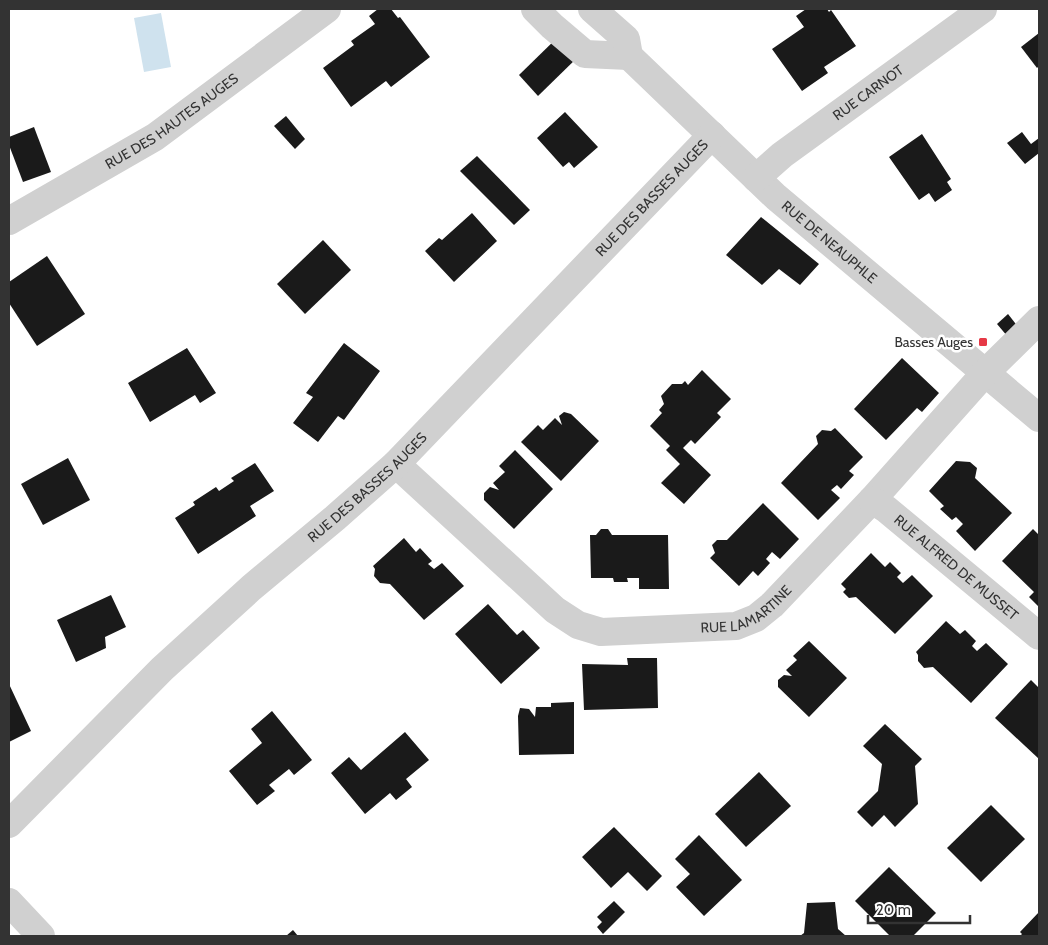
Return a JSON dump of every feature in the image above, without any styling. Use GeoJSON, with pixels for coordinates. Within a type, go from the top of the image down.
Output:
{"type":"FeatureCollection","features":[{"type":"Feature","properties":{"kind":"street","name":"RUE DES HAUTES AUGES"},"geometry":{"type":"LineString","coordinates":[[9,221],[155,137],[327,9]]}},
{"type":"Feature","properties":{"kind":"street"},"geometry":{"type":"LineString","coordinates":[[535,9],[585,54],[629,56]]}},
{"type":"Feature","properties":{"kind":"street","name":"RUE DE NEAUPHLE"},"geometry":{"type":"LineString","coordinates":[[592,9],[626,39],[629,56],[776,197],[1039,418]]}},
{"type":"Feature","properties":{"kind":"street","name":"RUE CARNOT"},"geometry":{"type":"LineString","coordinates":[[756,178],[782,155],[983,9]]}},
{"type":"Feature","properties":{"kind":"street","name":"RUE DES BASSES AUGES"},"geometry":{"type":"LineString","coordinates":[[9,824],[162,669],[251,588],[396,464],[712,135]]}},
{"type":"Feature","properties":{"kind":"street","name":"RUE LAMARTINE"},"geometry":{"type":"LineString","coordinates":[[396,464],[555,610],[578,625],[601,632],[736,626],[756,618],[772,605],[872,500],[985,372],[1039,320]]}},
{"type":"Feature","properties":{"kind":"street","name":"RUE ALFRED DE MUSSET"},"geometry":{"type":"LineString","coordinates":[[872,500],[1039,636]]}},
{"type":"Feature","properties":{"kind":"street"},"geometry":{"type":"LineString","coordinates":[[9,902],[40,936]]}},
{"type":"Feature","properties":{"kind":"water"},"geometry":{"type":"Polygon","coordinates":[[[161,13],[171,67],[144,72],[134,18],[161,13]]]}},
{"type":"Feature","properties":{"kind":"building"},"geometry":{"type":"Polygon","coordinates":[[[378,9],[391,9],[398,18],[400,17],[430,57],[391,87],[386,81],[351,107],[323,68],[354,45],[351,41],[375,24],[369,16],[378,9]]]}},
{"type":"Feature","properties":{"kind":"building"},"geometry":{"type":"Polygon","coordinates":[[[806,9],[827,9],[829,12],[831,10],[856,46],[824,67],[828,73],[802,91],[772,49],[804,27],[796,16],[806,9]]]}},
{"type":"Feature","properties":{"kind":"building"},"geometry":{"type":"Polygon","coordinates":[[[1039,33],[1039,66],[1037,68],[1021,47],[1039,33]]]}},
{"type":"Feature","properties":{"kind":"building"},"geometry":{"type":"Polygon","coordinates":[[[561,34],[581,54],[538,96],[519,75],[561,34]]]}},
{"type":"Feature","properties":{"kind":"building"},"geometry":{"type":"Polygon","coordinates":[[[565,112],[598,147],[574,168],[569,162],[563,167],[537,138],[565,112]]]}},
{"type":"Feature","properties":{"kind":"building"},"geometry":{"type":"Polygon","coordinates":[[[286,116],[305,139],[295,149],[274,126],[286,116]]]}},
{"type":"Feature","properties":{"kind":"building"},"geometry":{"type":"Polygon","coordinates":[[[34,127],[51,172],[23,182],[9,145],[9,137],[34,127]]]}},
{"type":"Feature","properties":{"kind":"building"},"geometry":{"type":"Polygon","coordinates":[[[1022,132],[1031,144],[1039,138],[1039,153],[1025,164],[1007,143],[1022,132]]]}},
{"type":"Feature","properties":{"kind":"building"},"geometry":{"type":"Polygon","coordinates":[[[922,134],[951,179],[947,182],[952,190],[935,202],[929,193],[919,200],[889,157],[922,134]]]}},
{"type":"Feature","properties":{"kind":"building"},"geometry":{"type":"Polygon","coordinates":[[[477,156],[530,210],[514,225],[460,171],[477,156]]]}},
{"type":"Feature","properties":{"kind":"building"},"geometry":{"type":"Polygon","coordinates":[[[472,213],[497,241],[454,282],[425,251],[439,238],[442,240],[472,213]]]}},
{"type":"Feature","properties":{"kind":"building"},"geometry":{"type":"Polygon","coordinates":[[[761,217],[819,264],[800,285],[779,269],[762,285],[726,255],[761,217]]]}},
{"type":"Feature","properties":{"kind":"building"},"geometry":{"type":"Polygon","coordinates":[[[323,240],[351,270],[305,314],[277,284],[323,240]]]}},
{"type":"Feature","properties":{"kind":"building"},"geometry":{"type":"Polygon","coordinates":[[[47,256],[85,314],[37,346],[9,303],[9,282],[47,256]]]}},
{"type":"Feature","properties":{"kind":"building"},"geometry":{"type":"Polygon","coordinates":[[[1008,314],[1019,328],[1008,337],[997,324],[1008,314]]]}},
{"type":"Feature","properties":{"kind":"building"},"geometry":{"type":"Polygon","coordinates":[[[344,343],[380,371],[344,420],[338,416],[318,442],[293,423],[313,397],[306,393],[344,343]]]}},
{"type":"Feature","properties":{"kind":"building"},"geometry":{"type":"Polygon","coordinates":[[[187,348],[216,393],[200,403],[195,395],[150,422],[128,383],[187,348]]]}},
{"type":"Feature","properties":{"kind":"building"},"geometry":{"type":"Polygon","coordinates":[[[902,358],[939,393],[922,412],[917,408],[886,440],[854,409],[902,358]]]}},
{"type":"Feature","properties":{"kind":"building"},"geometry":{"type":"Polygon","coordinates":[[[702,370],[731,399],[717,413],[721,417],[695,444],[691,440],[683,448],[711,475],[684,504],[661,483],[680,464],[666,450],[670,446],[650,426],[662,413],[659,410],[664,404],[661,396],[672,384],[682,384],[685,381],[688,385],[702,370]]]}},
{"type":"Feature","properties":{"kind":"building"},"geometry":{"type":"Polygon","coordinates":[[[564,412],[571,414],[599,441],[561,481],[521,442],[538,425],[543,430],[555,418],[562,425],[559,416],[564,412]]]}},
{"type":"Feature","properties":{"kind":"building"},"geometry":{"type":"Polygon","coordinates":[[[835,428],[863,457],[849,471],[854,475],[841,489],[837,485],[831,490],[840,498],[818,520],[781,483],[818,444],[816,436],[822,430],[831,431],[835,428]]]}},
{"type":"Feature","properties":{"kind":"building"},"geometry":{"type":"Polygon","coordinates":[[[515,450],[553,489],[514,529],[484,500],[484,493],[490,487],[499,490],[493,483],[505,472],[499,466],[515,450]]]}},
{"type":"Feature","properties":{"kind":"building"},"geometry":{"type":"Polygon","coordinates":[[[68,458],[90,500],[43,525],[21,484],[68,458]]]}},
{"type":"Feature","properties":{"kind":"building"},"geometry":{"type":"Polygon","coordinates":[[[956,461],[970,462],[977,468],[975,478],[1012,513],[975,551],[956,531],[963,524],[956,517],[952,520],[940,509],[944,506],[929,491],[956,461]]]}},
{"type":"Feature","properties":{"kind":"building"},"geometry":{"type":"Polygon","coordinates":[[[255,463],[274,491],[250,506],[256,516],[198,554],[175,518],[195,505],[193,502],[216,487],[219,491],[234,481],[231,478],[255,463]]]}},
{"type":"Feature","properties":{"kind":"building"},"geometry":{"type":"Polygon","coordinates":[[[763,503],[799,539],[780,559],[772,552],[766,559],[770,563],[758,576],[753,571],[739,586],[710,558],[715,553],[712,545],[717,540],[727,540],[763,503]]]}},
{"type":"Feature","properties":{"kind":"building"},"geometry":{"type":"Polygon","coordinates":[[[601,529],[608,529],[612,535],[668,535],[669,589],[639,589],[639,578],[627,578],[628,582],[614,582],[613,578],[591,578],[590,535],[596,535],[601,529]]]}},
{"type":"Feature","properties":{"kind":"building"},"geometry":{"type":"Polygon","coordinates":[[[1033,529],[1039,535],[1039,607],[1029,597],[1034,592],[1002,561],[1033,529]]]}},
{"type":"Feature","properties":{"kind":"building"},"geometry":{"type":"Polygon","coordinates":[[[404,538],[416,552],[420,548],[432,561],[428,564],[434,569],[442,563],[464,586],[424,620],[390,584],[380,583],[374,576],[375,569],[373,566],[404,538]]]}},
{"type":"Feature","properties":{"kind":"building"},"geometry":{"type":"Polygon","coordinates":[[[871,553],[885,567],[890,562],[901,573],[897,577],[903,583],[912,575],[933,596],[895,634],[856,597],[849,598],[843,592],[846,589],[841,584],[871,553]]]}},
{"type":"Feature","properties":{"kind":"building"},"geometry":{"type":"Polygon","coordinates":[[[111,595],[126,627],[105,637],[106,648],[76,662],[57,620],[111,595]]]}},
{"type":"Feature","properties":{"kind":"building"},"geometry":{"type":"Polygon","coordinates":[[[488,604],[517,635],[523,630],[540,648],[501,684],[455,634],[488,604]]]}},
{"type":"Feature","properties":{"kind":"building"},"geometry":{"type":"Polygon","coordinates":[[[946,621],[960,634],[965,630],[976,641],[972,646],[977,651],[986,643],[1008,664],[971,703],[933,667],[924,668],[918,661],[916,652],[946,621]]]}},
{"type":"Feature","properties":{"kind":"building"},"geometry":{"type":"Polygon","coordinates":[[[809,641],[847,678],[809,717],[778,687],[778,680],[784,675],[792,676],[786,670],[797,660],[793,656],[809,641]]]}},
{"type":"Feature","properties":{"kind":"building"},"geometry":{"type":"Polygon","coordinates":[[[627,658],[657,658],[658,708],[584,710],[582,664],[628,665],[627,658]]]}},
{"type":"Feature","properties":{"kind":"building"},"geometry":{"type":"Polygon","coordinates":[[[1031,680],[1039,688],[1039,759],[995,718],[1031,680]]]}},
{"type":"Feature","properties":{"kind":"building"},"geometry":{"type":"Polygon","coordinates":[[[9,684],[31,731],[9,742],[9,684]]]}},
{"type":"Feature","properties":{"kind":"building"},"geometry":{"type":"Polygon","coordinates":[[[574,702],[574,754],[519,755],[518,716],[520,708],[529,709],[535,717],[536,707],[551,707],[551,703],[574,702]]]}},
{"type":"Feature","properties":{"kind":"building"},"geometry":{"type":"Polygon","coordinates":[[[272,711],[312,760],[294,775],[289,769],[269,785],[275,791],[257,805],[229,771],[262,743],[251,729],[272,711]]]}},
{"type":"Feature","properties":{"kind":"building"},"geometry":{"type":"Polygon","coordinates":[[[885,724],[922,759],[915,766],[918,804],[895,827],[884,815],[872,827],[857,812],[878,791],[882,764],[863,746],[885,724]]]}},
{"type":"Feature","properties":{"kind":"building"},"geometry":{"type":"Polygon","coordinates":[[[405,732],[429,760],[406,779],[412,787],[396,800],[390,793],[365,814],[331,773],[349,757],[361,770],[405,732]]]}},
{"type":"Feature","properties":{"kind":"building"},"geometry":{"type":"Polygon","coordinates":[[[759,772],[791,806],[746,847],[715,814],[759,772]]]}},
{"type":"Feature","properties":{"kind":"building"},"geometry":{"type":"Polygon","coordinates":[[[991,805],[1025,839],[981,882],[947,848],[991,805]]]}},
{"type":"Feature","properties":{"kind":"building"},"geometry":{"type":"Polygon","coordinates":[[[614,827],[662,876],[647,891],[628,872],[611,888],[582,857],[614,827]]]}},
{"type":"Feature","properties":{"kind":"building"},"geometry":{"type":"Polygon","coordinates":[[[699,835],[742,880],[704,916],[676,887],[690,874],[675,859],[699,835]]]}},
{"type":"Feature","properties":{"kind":"building"},"geometry":{"type":"Polygon","coordinates":[[[889,867],[936,913],[913,936],[890,936],[855,901],[889,867]]]}},
{"type":"Feature","properties":{"kind":"building"},"geometry":{"type":"Polygon","coordinates":[[[614,901],[625,912],[603,934],[597,927],[602,922],[597,917],[614,901]]]}},
{"type":"Feature","properties":{"kind":"building"},"geometry":{"type":"Polygon","coordinates":[[[835,902],[838,929],[846,936],[800,936],[804,933],[807,903],[835,902]]]}},
{"type":"Feature","properties":{"kind":"building"},"geometry":{"type":"Polygon","coordinates":[[[1039,912],[1039,936],[1020,936],[1022,934],[1020,932],[1039,912]]]}},
{"type":"Feature","properties":{"kind":"building"},"geometry":{"type":"Polygon","coordinates":[[[293,930],[298,936],[286,936],[293,930]]]}},
{"type":"Feature","properties":{"kind":"place","name":"Basses Auges"},"geometry":{"type":"Point","coordinates":[983,342]}}]}
